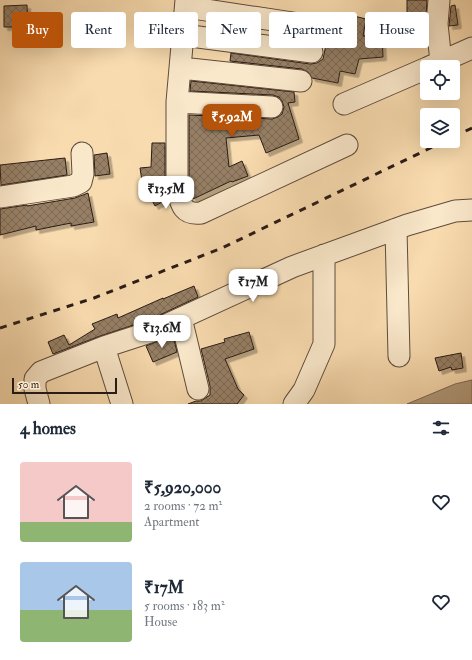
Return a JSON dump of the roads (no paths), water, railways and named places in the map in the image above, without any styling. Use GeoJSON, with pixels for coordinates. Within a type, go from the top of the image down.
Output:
{"type":"FeatureCollection","features":[{"type":"Feature","properties":{"kind":"street"},"geometry":{"type":"LineString","coordinates":[[433,60],[439,0]]}},
{"type":"Feature","properties":{"kind":"street"},"geometry":{"type":"LineString","coordinates":[[186,4],[269,18]]}},
{"type":"Feature","properties":{"kind":"street"},"geometry":{"type":"LineString","coordinates":[[198,37],[312,52]]}},
{"type":"Feature","properties":{"kind":"street"},"geometry":{"type":"LineString","coordinates":[[182,48],[177,102],[177,189],[184,210],[192,214],[201,213],[346,145]]}},
{"type":"Feature","properties":{"kind":"street"},"geometry":{"type":"LineString","coordinates":[[445,60],[472,48]]}},
{"type":"Feature","properties":{"kind":"street"},"geometry":{"type":"LineString","coordinates":[[181,68],[301,81]]}},
{"type":"Feature","properties":{"kind":"street"},"geometry":{"type":"LineString","coordinates":[[344,104],[420,71]]}},
{"type":"Feature","properties":{"kind":"street"},"geometry":{"type":"LineString","coordinates":[[177,102],[272,107]]}},
{"type":"Feature","properties":{"kind":"street"},"geometry":{"type":"LineString","coordinates":[[0,197],[73,186],[82,182],[82,153]]}},
{"type":"Feature","properties":{"kind":"street"},"geometry":{"type":"LineString","coordinates":[[39,404],[35,389],[35,379],[41,372],[104,347],[153,331],[292,267],[396,229],[454,212],[472,210]]}},
{"type":"Feature","properties":{"kind":"street"},"geometry":{"type":"LineString","coordinates":[[396,229],[399,356]]}},
{"type":"Feature","properties":{"kind":"street"},"geometry":{"type":"LineString","coordinates":[[294,404],[304,390],[324,344],[324,256]]}},
{"type":"Feature","properties":{"kind":"street"},"geometry":{"type":"LineString","coordinates":[[180,318],[198,389]]}},
{"type":"Feature","properties":{"kind":"street"},"geometry":{"type":"LineString","coordinates":[[104,347],[122,404]]}},
{"type":"Feature","properties":{"kind":"railway"},"geometry":{"type":"LineString","coordinates":[[460,134],[472,128]]}},
{"type":"Feature","properties":{"kind":"railway"},"geometry":{"type":"LineString","coordinates":[[0,328],[94,298],[222,248],[430,148]]}}]}
